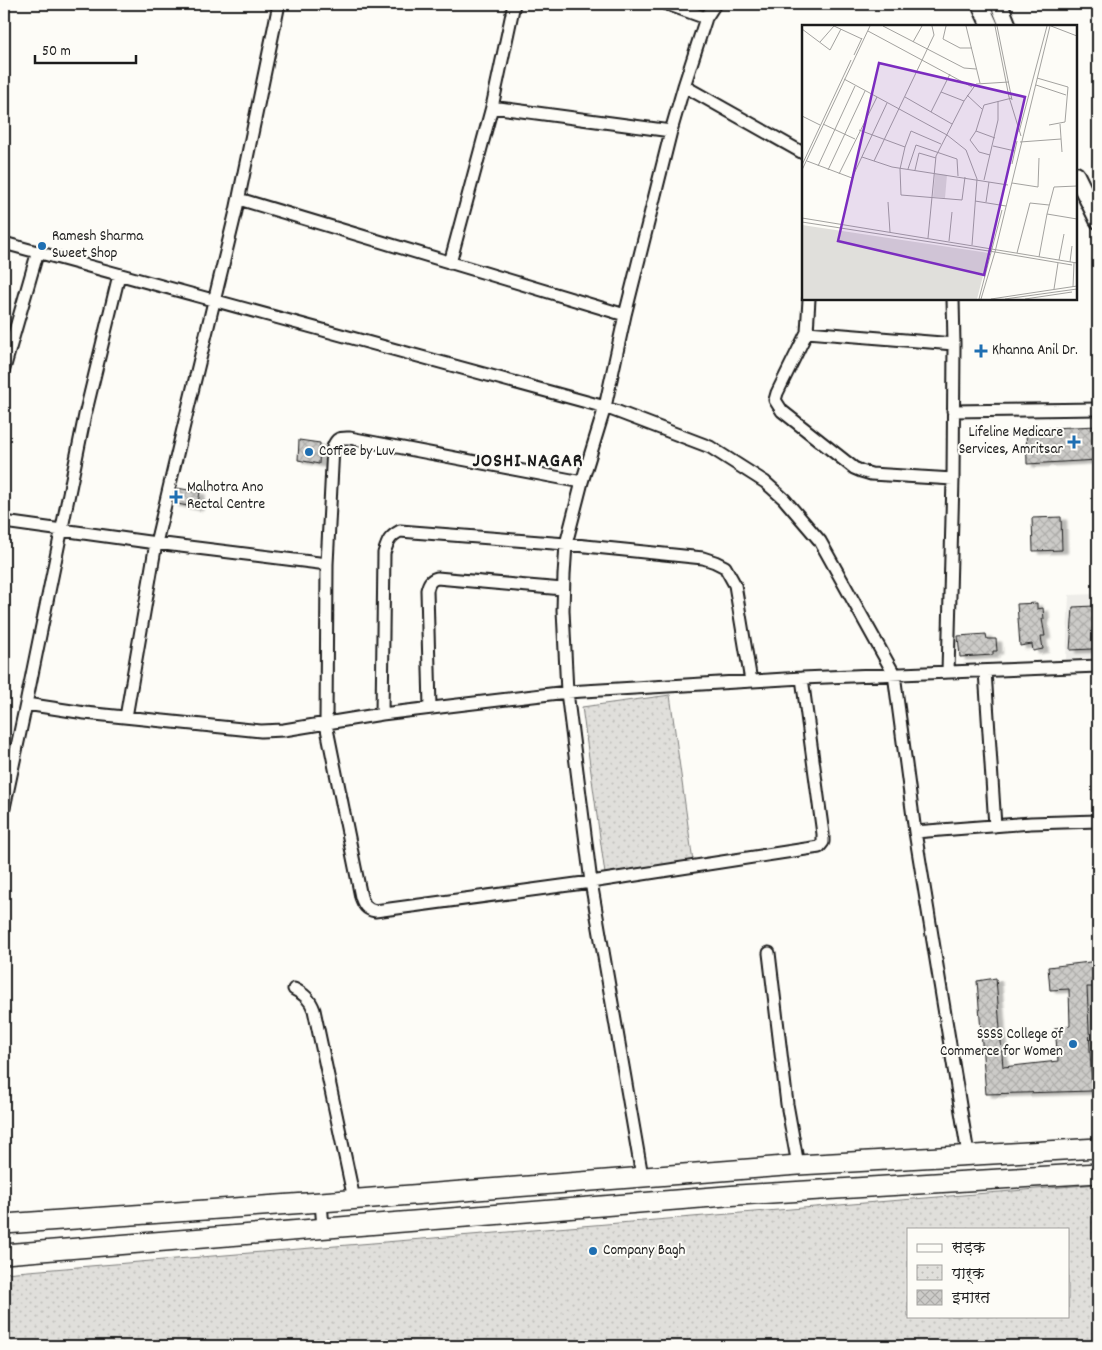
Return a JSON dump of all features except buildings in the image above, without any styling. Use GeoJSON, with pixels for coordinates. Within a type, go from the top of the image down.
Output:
{"type":"FeatureCollection","features":[{"type":"Feature","properties":{"kind":"main road"},"geometry":{"type":"LineString","coordinates":[[4,1224],[354,1200],[798,1165],[1098,1148]]}},
{"type":"Feature","properties":{"kind":"main road"},"geometry":{"type":"LineString","coordinates":[[4,1254],[738,1195],[1098,1173]]}},
{"type":"Feature","properties":{"kind":"street"},"geometry":{"type":"LineString","coordinates":[[126,716],[156,544],[239,199],[279,4]]}},
{"type":"Feature","properties":{"kind":"street"},"geometry":{"type":"LineString","coordinates":[[450,263],[492,107],[514,4]]}},
{"type":"Feature","properties":{"kind":"street"},"geometry":{"type":"LineString","coordinates":[[667,4],[706,18]]}},
{"type":"Feature","properties":{"kind":"street"},"geometry":{"type":"LineString","coordinates":[[642,1176],[591,882],[567,692],[563,589],[566,544],[582,482],[605,407],[625,315],[671,131],[706,18],[715,4]]}},
{"type":"Feature","properties":{"kind":"street"},"geometry":{"type":"LineString","coordinates":[[980,4],[990,25]]}},
{"type":"Feature","properties":{"kind":"street"},"geometry":{"type":"LineString","coordinates":[[999,4],[1008,25]]}},
{"type":"Feature","properties":{"kind":"street"},"geometry":{"type":"LineString","coordinates":[[684,86],[802,152]]}},
{"type":"Feature","properties":{"kind":"street"},"geometry":{"type":"LineString","coordinates":[[492,107],[671,131]]}},
{"type":"Feature","properties":{"kind":"street"},"geometry":{"type":"LineString","coordinates":[[1077,177],[1098,220]]}},
{"type":"Feature","properties":{"kind":"street"},"geometry":{"type":"LineString","coordinates":[[239,199],[625,315]]}},
{"type":"Feature","properties":{"kind":"street"},"geometry":{"type":"LineString","coordinates":[[4,242],[605,407],[710,447],[765,482],[784,499],[820,541],[894,674],[916,832],[968,1154]]}},
{"type":"Feature","properties":{"kind":"street"},"geometry":{"type":"LineString","coordinates":[[4,369],[38,251]]}},
{"type":"Feature","properties":{"kind":"street"},"geometry":{"type":"LineString","coordinates":[[4,808],[85,415],[119,274]]}},
{"type":"Feature","properties":{"kind":"street"},"geometry":{"type":"LineString","coordinates":[[809,300],[807,332],[777,393],[776,400],[782,411],[854,468],[861,471],[871,474],[953,479]]}},
{"type":"Feature","properties":{"kind":"street"},"geometry":{"type":"LineString","coordinates":[[948,672],[953,479],[953,300]]}},
{"type":"Feature","properties":{"kind":"street"},"geometry":{"type":"LineString","coordinates":[[807,332],[954,344]]}},
{"type":"Feature","properties":{"kind":"street"},"geometry":{"type":"LineString","coordinates":[[952,411],[1098,408]]}},
{"type":"Feature","properties":{"kind":"street"},"geometry":{"type":"LineString","coordinates":[[582,482],[350,438],[341,438],[336,441],[333,447],[327,564],[326,724],[361,897],[366,908],[375,911],[591,882],[814,849],[822,845],[824,834],[802,678]]}},
{"type":"Feature","properties":{"kind":"street"},"geometry":{"type":"LineString","coordinates":[[4,522],[156,544],[327,564]]}},
{"type":"Feature","properties":{"kind":"street"},"geometry":{"type":"LineString","coordinates":[[382,714],[384,553],[391,536],[400,531],[566,544],[703,558],[715,562],[725,567],[735,585],[750,681]]}},
{"type":"Feature","properties":{"kind":"street"},"geometry":{"type":"LineString","coordinates":[[430,708],[427,590],[428,584],[432,580],[437,578],[563,589]]}},
{"type":"Feature","properties":{"kind":"street"},"geometry":{"type":"LineString","coordinates":[[26,704],[85,713],[261,731],[284,730],[382,714],[567,692],[802,678],[1098,666]]}},
{"type":"Feature","properties":{"kind":"street"},"geometry":{"type":"LineString","coordinates":[[985,671],[995,826]]}},
{"type":"Feature","properties":{"kind":"street"},"geometry":{"type":"LineString","coordinates":[[916,832],[1031,823],[1098,821]]}},
{"type":"Feature","properties":{"kind":"street"},"geometry":{"type":"LineString","coordinates":[[769,954],[787,1104],[798,1165]]}},
{"type":"Feature","properties":{"kind":"street"},"geometry":{"type":"LineString","coordinates":[[294,989],[305,995],[314,1010],[354,1200]]}},
{"type":"Feature","properties":{"kind":"street"},"geometry":{"type":"LineString","coordinates":[[321,1202],[323,1228]]}},
{"type":"Feature","properties":{"kind":"shaded area"},"geometry":{"type":"Polygon","coordinates":[[[1098,594],[1098,657],[1066,659],[1069,595],[1098,594]]]}},
{"type":"Feature","properties":{"kind":"green space"},"geometry":{"type":"Polygon","coordinates":[[[670,695],[693,862],[605,874],[582,707],[670,695]]]}},
{"type":"Feature","properties":{"kind":"green space","name":"Company Bagh"},"geometry":{"type":"Polygon","coordinates":[[[1098,1184],[1098,1346],[4,1346],[4,1273],[1098,1184]]]}},
{"type":"Feature","properties":{"kind":"place","name":"Ramesh Sharma Sweet Shop"},"geometry":{"type":"Point","coordinates":[42,246]}},
{"type":"Feature","properties":{"kind":"place","name":"Khanna Anil Dr."},"geometry":{"type":"Point","coordinates":[981,351]}},
{"type":"Feature","properties":{"kind":"place","name":"Lifeline Medicare Services, Amritsar"},"geometry":{"type":"Point","coordinates":[1074,442]}},
{"type":"Feature","properties":{"kind":"place","name":"Coffee by Luv"},"geometry":{"type":"Point","coordinates":[309,452]}},
{"type":"Feature","properties":{"kind":"place","name":"Malhotra Ano Rectal Centre"},"geometry":{"type":"Point","coordinates":[176,497]}},
{"type":"Feature","properties":{"kind":"place","name":"SSSS College of Commerce for Women"},"geometry":{"type":"Point","coordinates":[1073,1044]}},
{"type":"Feature","properties":{"kind":"place","name":"Company Bagh"},"geometry":{"type":"Point","coordinates":[593,1251]}},
{"type":"Feature","properties":{"kind":"district","name":"JOSHI NAGAR"},"geometry":{"type":"Point","coordinates":[528,462]}}]}
